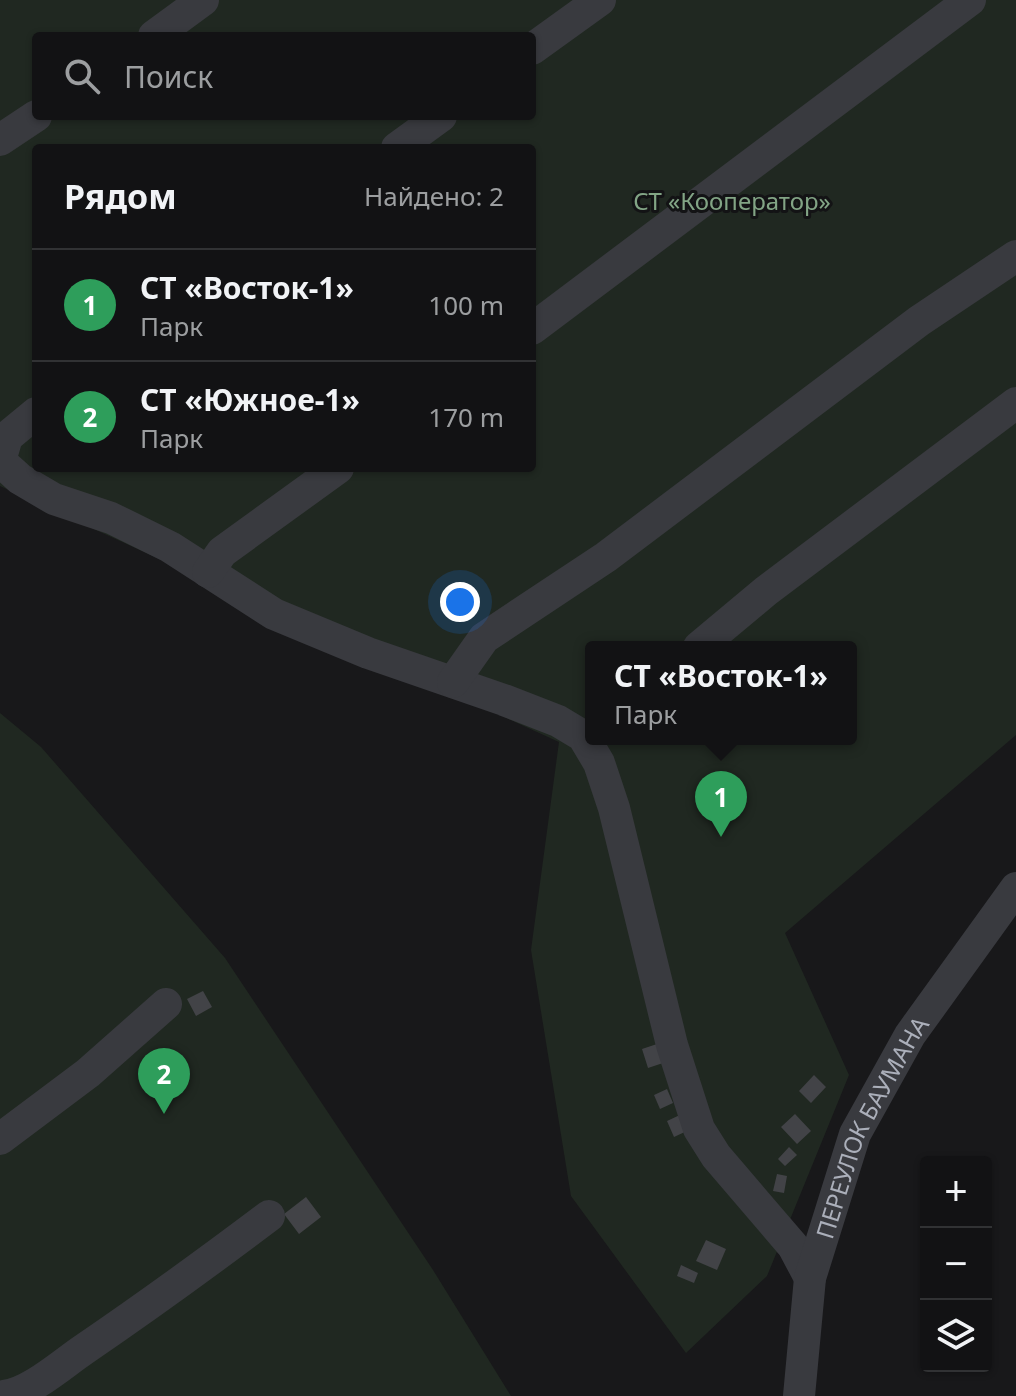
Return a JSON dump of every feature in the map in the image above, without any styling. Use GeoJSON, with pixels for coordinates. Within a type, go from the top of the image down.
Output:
{"type":"FeatureCollection","features":[{"type":"Feature","properties":{"kind":"street"},"geometry":{"type":"LineString","coordinates":[[159,32],[203,0]]}},
{"type":"Feature","properties":{"kind":"street"},"geometry":{"type":"LineString","coordinates":[[536,46],[600,0]]}},
{"type":"Feature","properties":{"kind":"street"},"geometry":{"type":"LineString","coordinates":[[536,326],[970,0]]}},
{"type":"Feature","properties":{"kind":"street"},"geometry":{"type":"LineString","coordinates":[[0,140],[32,119]]}},
{"type":"Feature","properties":{"kind":"street"},"geometry":{"type":"LineString","coordinates":[[402,144],[436,120]]}},
{"type":"Feature","properties":{"kind":"street"},"geometry":{"type":"LineString","coordinates":[[453,682],[484,638],[606,557],[919,321],[1016,256]]}},
{"type":"Feature","properties":{"kind":"street"},"geometry":{"type":"LineString","coordinates":[[706,641],[766,591],[1016,403]]}},
{"type":"Feature","properties":{"kind":"street"},"geometry":{"type":"LineString","coordinates":[[32,416],[7,437],[0,461],[20,479],[54,499],[111,518],[170,547],[274,614],[368,653],[585,733]]}},
{"type":"Feature","properties":{"kind":"street"},"geometry":{"type":"LineString","coordinates":[[208,572],[222,552],[332,472]]}},
{"type":"Feature","properties":{"kind":"street"},"geometry":{"type":"LineString","coordinates":[[592,745],[614,808],[672,1045],[699,1129],[716,1156],[793,1246],[810,1278]]}},
{"type":"Feature","properties":{"kind":"street","name":"ПЕРЕУЛОК БАУМАНА"},"geometry":{"type":"LineString","coordinates":[[799,1396],[810,1278],[855,1134],[910,1035],[1016,888]]}},
{"type":"Feature","properties":{"kind":"street"},"geometry":{"type":"LineString","coordinates":[[0,1139],[88,1073],[166,1004]]}},
{"type":"Feature","properties":{"kind":"street"},"geometry":{"type":"LineString","coordinates":[[4,1396],[14,1395],[39,1380],[163,1296],[269,1216]]}},
{"type":"Feature","properties":{"kind":"green space","name":"СТ «Кооператор»"},"geometry":{"type":"Polygon","coordinates":[[[0,0],[1016,0],[1016,735],[785,933],[849,1075],[767,1276],[686,1353],[571,1196],[531,950],[559,742],[0,486],[0,0]]]}},
{"type":"Feature","properties":{"kind":"green space"},"geometry":{"type":"Polygon","coordinates":[[[0,713],[41,747],[225,958],[433,1270],[511,1396],[0,1396],[0,713]]]}},
{"type":"Feature","properties":{"kind":"building"},"geometry":{"type":"Polygon","coordinates":[[[203,991],[212,1007],[196,1016],[187,999],[203,991]]]}},
{"type":"Feature","properties":{"kind":"building"},"geometry":{"type":"Polygon","coordinates":[[[660,1043],[666,1062],[648,1068],[642,1049],[660,1043]]]}},
{"type":"Feature","properties":{"kind":"building"},"geometry":{"type":"Polygon","coordinates":[[[814,1075],[826,1087],[811,1103],[799,1091],[814,1075]]]}},
{"type":"Feature","properties":{"kind":"building"},"geometry":{"type":"Polygon","coordinates":[[[667,1089],[673,1103],[660,1109],[654,1095],[667,1089]]]}},
{"type":"Feature","properties":{"kind":"building"},"geometry":{"type":"Polygon","coordinates":[[[682,1114],[689,1130],[674,1137],[667,1121],[682,1114]]]}},
{"type":"Feature","properties":{"kind":"building"},"geometry":{"type":"Polygon","coordinates":[[[795,1114],[811,1131],[797,1144],[781,1127],[795,1114]]]}},
{"type":"Feature","properties":{"kind":"building"},"geometry":{"type":"Polygon","coordinates":[[[789,1147],[797,1155],[785,1166],[778,1159],[789,1147]]]}},
{"type":"Feature","properties":{"kind":"building"},"geometry":{"type":"Polygon","coordinates":[[[777,1174],[787,1176],[784,1193],[773,1191],[777,1174]]]}},
{"type":"Feature","properties":{"kind":"building"},"geometry":{"type":"Polygon","coordinates":[[[306,1197],[321,1217],[299,1234],[284,1214],[306,1197]]]}},
{"type":"Feature","properties":{"kind":"building"},"geometry":{"type":"Polygon","coordinates":[[[706,1240],[726,1249],[717,1270],[696,1261],[706,1240]]]}},
{"type":"Feature","properties":{"kind":"building"},"geometry":{"type":"Polygon","coordinates":[[[681,1265],[698,1273],[694,1283],[677,1276],[681,1265]]]}},
{"type":"Feature","properties":{"kind":"place","name":"СТ «Восток-1»"},"geometry":{"type":"Point","coordinates":[721,837]}},
{"type":"Feature","properties":{"kind":"place","name":"СТ «Южное-1»"},"geometry":{"type":"Point","coordinates":[164,1114]}}]}
